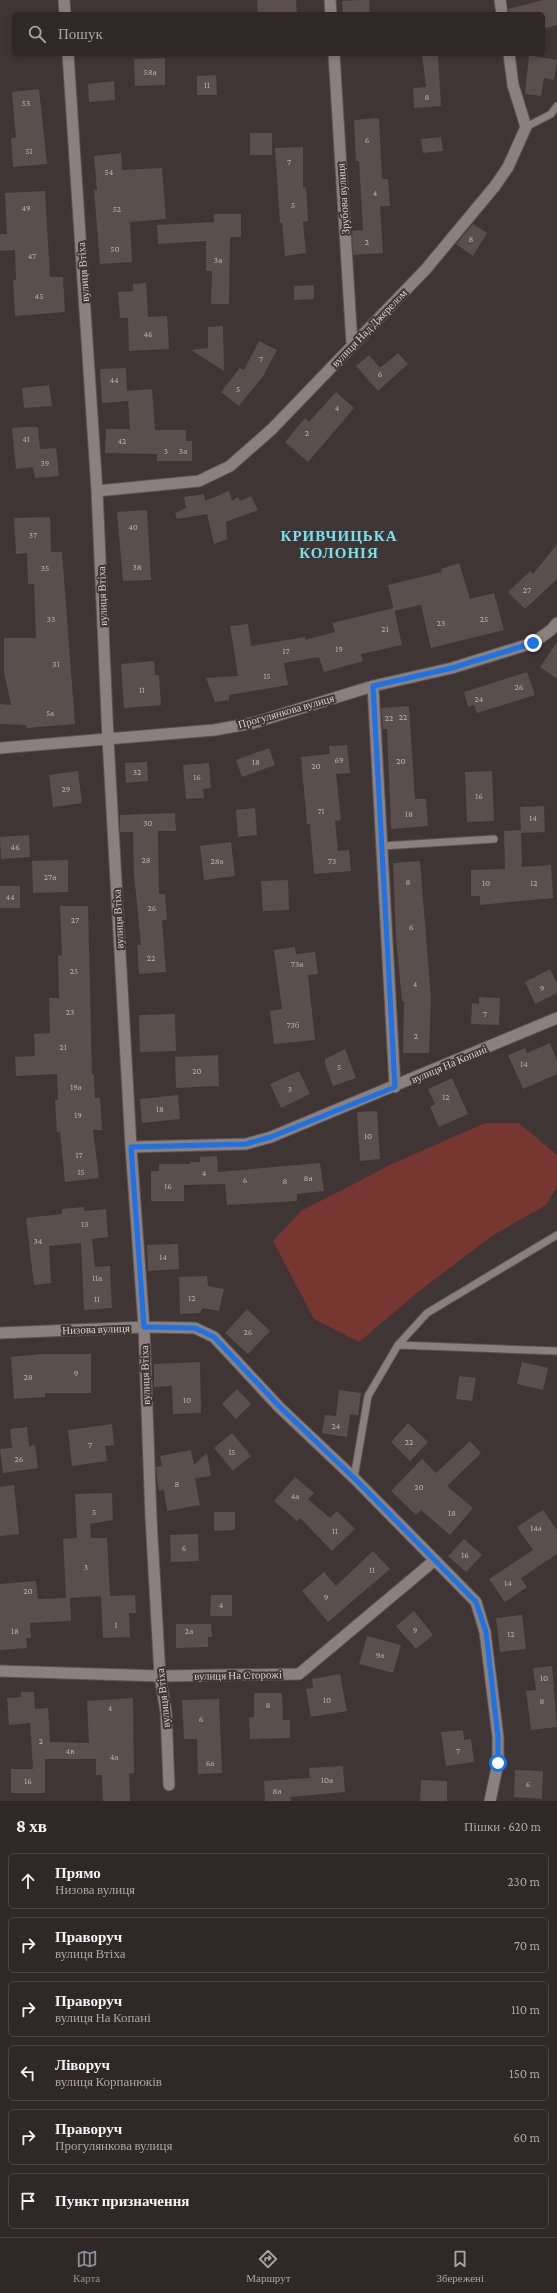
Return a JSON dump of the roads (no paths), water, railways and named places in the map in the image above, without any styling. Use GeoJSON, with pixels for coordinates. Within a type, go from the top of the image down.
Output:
{"type":"FeatureCollection","features":[{"type":"Feature","properties":{"kind":"street"},"geometry":{"type":"LineString","coordinates":[[64,0],[65,12]]}},
{"type":"Feature","properties":{"kind":"street"},"geometry":{"type":"LineString","coordinates":[[330,0],[331,12]]}},
{"type":"Feature","properties":{"kind":"street"},"geometry":{"type":"LineString","coordinates":[[500,0],[502,12]]}},
{"type":"Feature","properties":{"kind":"street","name":"вулиця Втіха"},"geometry":{"type":"LineString","coordinates":[[68,56],[97,491],[108,739],[131,1147],[144,1327],[160,1676],[166,1712],[169,1785]]}},
{"type":"Feature","properties":{"kind":"street","name":"Зрубова вулиця"},"geometry":{"type":"LineString","coordinates":[[334,56],[352,344]]}},
{"type":"Feature","properties":{"kind":"street"},"geometry":{"type":"LineString","coordinates":[[509,56],[513,85],[526,127]]}},
{"type":"Feature","properties":{"kind":"street","name":"вулиця Над Джерелом"},"geometry":{"type":"LineString","coordinates":[[97,491],[199,481],[230,466],[272,430],[352,344],[426,269],[495,186],[508,167],[526,127]]}},
{"type":"Feature","properties":{"kind":"street","name":"Прогулянкова вулиця"},"geometry":{"type":"LineString","coordinates":[[0,748],[214,730],[253,722],[373,686],[452,668],[533,643],[557,622]]}},
{"type":"Feature","properties":{"kind":"street"},"geometry":{"type":"LineString","coordinates":[[373,686],[395,1087]]}},
{"type":"Feature","properties":{"kind":"street","name":"вулиця На Копані"},"geometry":{"type":"LineString","coordinates":[[131,1147],[246,1144],[271,1137],[395,1087],[557,1018]]}},
{"type":"Feature","properties":{"kind":"street","name":"Низова вулиця"},"geometry":{"type":"LineString","coordinates":[[0,1333],[144,1327],[195,1328],[214,1337],[280,1407],[354,1478],[476,1602],[486,1632],[498,1737],[498,1763],[490,1801]]}},
{"type":"Feature","properties":{"kind":"street","name":"вулиця На Сторожі"},"geometry":{"type":"LineString","coordinates":[[0,1670],[160,1676],[299,1674],[435,1560]]}},
{"type":"Feature","properties":{"kind":"lane"},"geometry":{"type":"LineString","coordinates":[[526,127],[551,114],[557,106]]}},
{"type":"Feature","properties":{"kind":"lane"},"geometry":{"type":"LineString","coordinates":[[382,846],[494,839]]}},
{"type":"Feature","properties":{"kind":"lane"},"geometry":{"type":"LineString","coordinates":[[354,1478],[368,1396],[398,1345],[427,1313],[557,1235]]}},
{"type":"Feature","properties":{"kind":"lane"},"geometry":{"type":"LineString","coordinates":[[398,1345],[557,1351]]}},
{"type":"Feature","properties":{"kind":"district","name":"КРИВЧИЦЬКА КОЛОНІЯ"},"geometry":{"type":"Point","coordinates":[339,544]}}]}
